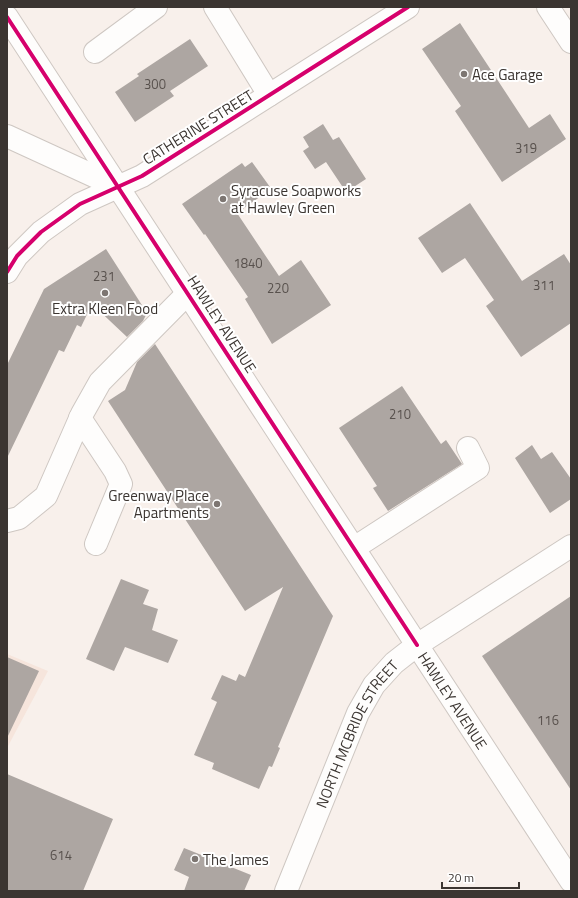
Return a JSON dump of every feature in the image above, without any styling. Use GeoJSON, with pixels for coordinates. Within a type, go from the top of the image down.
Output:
{"type":"FeatureCollection","features":[{"type":"Feature","properties":{"kind":"street"},"geometry":{"type":"LineString","coordinates":[[95,52],[156,7]]}},
{"type":"Feature","properties":{"kind":"street"},"geometry":{"type":"LineString","coordinates":[[215,7],[269,96]]}},
{"type":"Feature","properties":{"kind":"street","name":"CATHERINE STREET"},"geometry":{"type":"LineString","coordinates":[[8,270],[17,256],[41,232],[80,204],[142,176],[408,7]]}},
{"type":"Feature","properties":{"kind":"street"},"geometry":{"type":"LineString","coordinates":[[548,7],[571,42]]}},
{"type":"Feature","properties":{"kind":"street","name":"HAWLEY AVENUE"},"geometry":{"type":"LineString","coordinates":[[7,17],[571,881]]}},
{"type":"Feature","properties":{"kind":"street"},"geometry":{"type":"LineString","coordinates":[[7,136],[118,187]]}},
{"type":"Feature","properties":{"kind":"street"},"geometry":{"type":"LineString","coordinates":[[7,521],[19,518],[46,496],[80,418],[100,382],[188,293]]}},
{"type":"Feature","properties":{"kind":"street"},"geometry":{"type":"LineString","coordinates":[[80,418],[115,470],[120,484],[96,544]]}},
{"type":"Feature","properties":{"kind":"street"},"geometry":{"type":"LineString","coordinates":[[354,548],[478,468],[468,448]]}},
{"type":"Feature","properties":{"kind":"street","name":"NORTH MCBRIDE STREET"},"geometry":{"type":"LineString","coordinates":[[286,891],[358,713],[374,685],[394,663],[417,645],[571,546]]}},
{"type":"Feature","properties":{"kind":"shaded area"},"geometry":{"type":"Polygon","coordinates":[[[7,654],[48,671],[7,748],[7,654]]]}},
{"type":"Feature","properties":{"kind":"building"},"geometry":{"type":"Polygon","coordinates":[[[460,23],[529,128],[550,114],[566,139],[502,182],[455,111],[461,106],[422,49],[460,23]]]}},
{"type":"Feature","properties":{"kind":"building"},"geometry":{"type":"Polygon","coordinates":[[[190,39],[208,66],[170,91],[174,96],[135,122],[115,92],[139,76],[137,74],[190,39]]]}},
{"type":"Feature","properties":{"kind":"building"},"geometry":{"type":"Polygon","coordinates":[[[323,124],[333,140],[339,137],[366,179],[346,192],[326,162],[315,169],[303,151],[309,147],[303,137],[323,124]]]}},
{"type":"Feature","properties":{"kind":"building"},"geometry":{"type":"Polygon","coordinates":[[[252,162],[270,187],[262,192],[264,194],[237,213],[279,276],[301,260],[331,305],[272,344],[245,299],[248,297],[205,234],[204,235],[182,204],[242,163],[245,167],[252,162]]]}},
{"type":"Feature","properties":{"kind":"building"},"geometry":{"type":"Polygon","coordinates":[[[470,203],[522,281],[564,254],[571,265],[571,323],[521,357],[486,306],[494,300],[465,258],[442,273],[418,238],[470,203]]]}},
{"type":"Feature","properties":{"kind":"building"},"geometry":{"type":"Polygon","coordinates":[[[106,249],[147,313],[143,321],[127,337],[92,304],[81,327],[77,325],[64,352],[59,350],[7,458],[7,365],[44,289],[106,249]]]}},
{"type":"Feature","properties":{"kind":"building","name":"Greenway Place Apartments"},"geometry":{"type":"Polygon","coordinates":[[[155,344],[333,616],[278,747],[280,748],[272,767],[269,766],[259,789],[212,769],[214,763],[194,755],[217,702],[211,699],[222,675],[236,681],[239,674],[245,677],[283,587],[245,611],[108,401],[125,390],[137,362],[155,344]]]}},
{"type":"Feature","properties":{"kind":"building"},"geometry":{"type":"Polygon","coordinates":[[[402,386],[441,444],[446,440],[462,464],[388,511],[373,488],[377,486],[339,428],[402,386]]]}},
{"type":"Feature","properties":{"kind":"building"},"geometry":{"type":"Polygon","coordinates":[[[532,445],[541,459],[552,452],[571,479],[571,499],[550,513],[515,458],[532,445]]]}},
{"type":"Feature","properties":{"kind":"building"},"geometry":{"type":"Polygon","coordinates":[[[121,579],[149,590],[143,604],[158,609],[152,630],[178,640],[168,663],[125,647],[114,671],[86,659],[121,579]]]}},
{"type":"Feature","properties":{"kind":"building"},"geometry":{"type":"Polygon","coordinates":[[[571,596],[571,790],[482,656],[571,596]]]}},
{"type":"Feature","properties":{"kind":"building"},"geometry":{"type":"Polygon","coordinates":[[[7,657],[39,671],[7,738],[7,657]]]}},
{"type":"Feature","properties":{"kind":"building"},"geometry":{"type":"Polygon","coordinates":[[[7,774],[113,819],[83,891],[7,891],[7,774]]]}},
{"type":"Feature","properties":{"kind":"building","name":"The James"},"geometry":{"type":"Polygon","coordinates":[[[184,848],[251,875],[244,891],[184,891],[189,877],[174,870],[184,848]]]}},
{"type":"Feature","properties":{"kind":"cycle path"},"geometry":{"type":"LineString","coordinates":[[7,272],[17,256],[41,232],[80,204],[142,176],[408,7]]}},
{"type":"Feature","properties":{"kind":"cycle path"},"geometry":{"type":"LineString","coordinates":[[7,17],[417,645]]}},
{"type":"Feature","properties":{"kind":"place","name":"Ace Garage"},"geometry":{"type":"Point","coordinates":[464,74]}},
{"type":"Feature","properties":{"kind":"place","name":"Syracuse Soapworks at Hawley Green"},"geometry":{"type":"Point","coordinates":[223,199]}},
{"type":"Feature","properties":{"kind":"place","name":"Extra Kleen Food"},"geometry":{"type":"Point","coordinates":[105,293]}},
{"type":"Feature","properties":{"kind":"place","name":"Greenway Place Apartments"},"geometry":{"type":"Point","coordinates":[217,504]}},
{"type":"Feature","properties":{"kind":"place","name":"The James"},"geometry":{"type":"Point","coordinates":[195,859]}}]}
